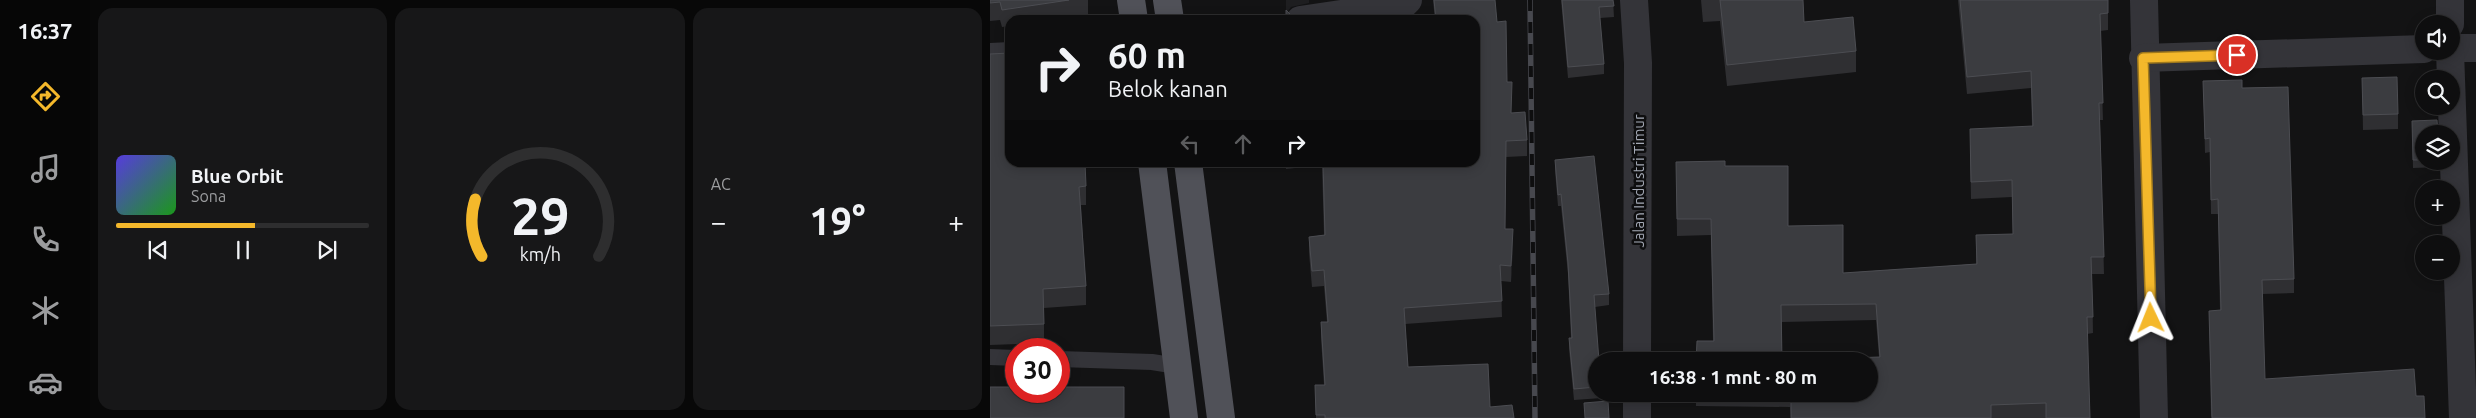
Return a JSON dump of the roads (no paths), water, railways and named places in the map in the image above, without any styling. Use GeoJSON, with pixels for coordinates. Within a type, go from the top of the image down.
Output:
{"type":"FeatureCollection","features":[{"type":"Feature","properties":{"kind":"main road"},"geometry":{"type":"LineString","coordinates":[[1131,0],[1133,15]]}},
{"type":"Feature","properties":{"kind":"main road"},"geometry":{"type":"LineString","coordinates":[[1167,0],[1169,15]]}},
{"type":"Feature","properties":{"kind":"main road"},"geometry":{"type":"LineString","coordinates":[[1184,418],[1153,174],[1190,173],[1221,418]]}},
{"type":"Feature","properties":{"kind":"street"},"geometry":{"type":"LineString","coordinates":[[1334,15],[1403,5],[1408,0]]}},
{"type":"Feature","properties":{"kind":"street","name":"Jalan Industri Timur"},"geometry":{"type":"LineString","coordinates":[[1634,0],[1638,62],[1637,352]]}},
{"type":"Feature","properties":{"kind":"street"},"geometry":{"type":"LineString","coordinates":[[2144,0],[2143,58],[2154,418]]}},
{"type":"Feature","properties":{"kind":"street"},"geometry":{"type":"LineString","coordinates":[[2450,0],[2450,15]]}},
{"type":"Feature","properties":{"kind":"street"},"geometry":{"type":"LineString","coordinates":[[2460,49],[2476,48]]}},
{"type":"Feature","properties":{"kind":"street"},"geometry":{"type":"LineString","coordinates":[[2143,58],[2415,49]]}},
{"type":"Feature","properties":{"kind":"street"},"geometry":{"type":"LineString","coordinates":[[2451,60],[2464,418]]}},
{"type":"Feature","properties":{"kind":"street"},"geometry":{"type":"LineString","coordinates":[[1637,402],[1637,418]]}},
{"type":"Feature","properties":{"kind":"lane"},"geometry":{"type":"LineString","coordinates":[[990,51],[1005,50]]}},
{"type":"Feature","properties":{"kind":"lane"},"geometry":{"type":"LineString","coordinates":[[990,357],[1005,358]]}},
{"type":"Feature","properties":{"kind":"lane"},"geometry":{"type":"LineString","coordinates":[[1070,359],[1152,362],[1177,366]]}},
{"type":"Feature","properties":{"kind":"railway"},"geometry":{"type":"LineString","coordinates":[[1530,0],[1535,418]]}}]}
